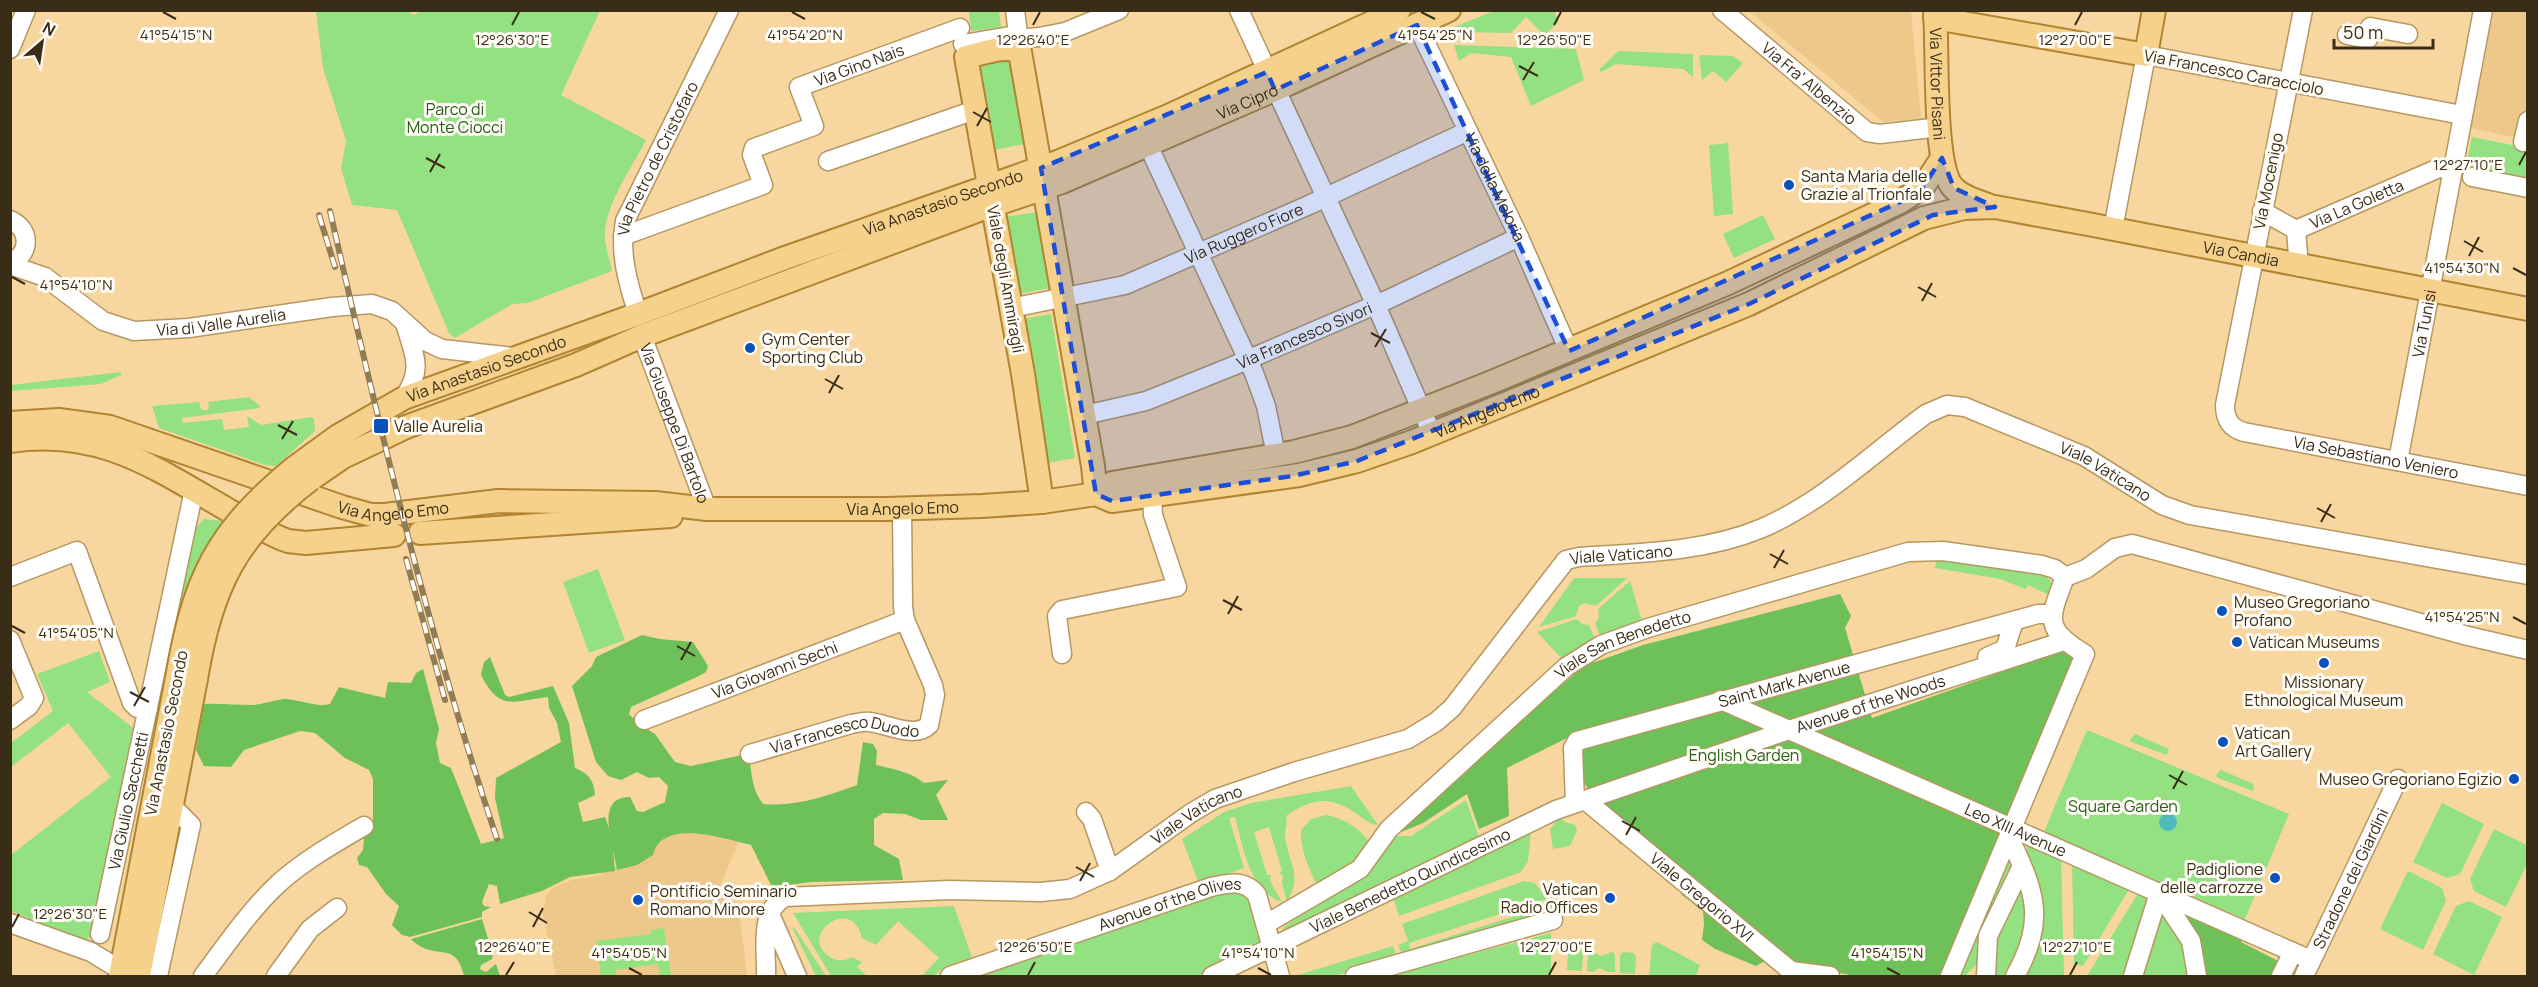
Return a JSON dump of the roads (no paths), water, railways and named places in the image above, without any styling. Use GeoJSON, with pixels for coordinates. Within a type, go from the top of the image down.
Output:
{"type":"FeatureCollection","features":[{"type":"Feature","properties":{"kind":"main road","name":"Via Cipro"},"geometry":{"type":"LineString","coordinates":[[1043,178],[1148,145],[1271,81],[1399,10]]}},
{"type":"Feature","properties":{"kind":"main road","name":"Via Cipro"},"geometry":{"type":"LineString","coordinates":[[1043,178],[1166,117],[1271,81],[1417,25],[1449,10]]}},
{"type":"Feature","properties":{"kind":"main road"},"geometry":{"type":"LineString","coordinates":[[2146,55],[2154,10]]}},
{"type":"Feature","properties":{"kind":"main road","name":"Via Vittor Pisani"},"geometry":{"type":"LineString","coordinates":[[1935,14],[1942,158],[1954,188],[1968,197],[1995,207]]}},
{"type":"Feature","properties":{"kind":"main road","name":"Via Francesco Caracciolo"},"geometry":{"type":"LineString","coordinates":[[1935,14],[2146,55]]}},
{"type":"Feature","properties":{"kind":"main road"},"geometry":{"type":"LineString","coordinates":[[962,35],[1003,49],[1020,45],[1085,415],[1096,494]]}},
{"type":"Feature","properties":{"kind":"main road","name":"Viale degli Ammiragli"},"geometry":{"type":"LineString","coordinates":[[962,35],[992,195],[1042,502]]}},
{"type":"Feature","properties":{"kind":"main road","name":"Via Angelo Emo"},"geometry":{"type":"LineString","coordinates":[[84,431],[127,431],[314,498],[371,515],[498,501],[655,503],[707,509],[902,509],[1042,502],[1096,494],[1112,483],[1276,455],[1352,437],[1569,351],[1726,284],[1845,228],[1913,195],[1929,180],[1942,158]]}},
{"type":"Feature","properties":{"kind":"main road","name":"Via Anastasio Secondo"},"geometry":{"type":"LineString","coordinates":[[127,975],[127,943],[187,678],[226,573],[254,532],[286,499],[303,473],[345,432],[404,398],[518,357],[640,325],[1043,178]]}},
{"type":"Feature","properties":{"kind":"main road","name":"Via Candia"},"geometry":{"type":"LineString","coordinates":[[1953,210],[1995,207],[2528,309]]}},
{"type":"Feature","properties":{"kind":"main road","name":"Via Angelo Emo"},"geometry":{"type":"LineString","coordinates":[[1096,494],[1112,501],[1329,468],[1432,434],[1749,304],[1924,219],[1953,210]]}},
{"type":"Feature","properties":{"kind":"main road","name":"Via Anastasio Secondo"},"geometry":{"type":"LineString","coordinates":[[303,473],[343,458],[406,428],[576,365],[640,325]]}},
{"type":"Feature","properties":{"kind":"main road"},"geometry":{"type":"LineString","coordinates":[[10,423],[51,420],[84,431]]}},
{"type":"Feature","properties":{"kind":"main road"},"geometry":{"type":"LineString","coordinates":[[10,441],[84,431]]}},
{"type":"Feature","properties":{"kind":"main road","name":"Via Angelo Emo"},"geometry":{"type":"LineString","coordinates":[[84,431],[154,466],[288,541],[306,543],[670,516],[707,509]]}},
{"type":"Feature","properties":{"kind":"main road","name":"Via Anastasio Secondo"},"geometry":{"type":"LineString","coordinates":[[127,975],[161,912],[171,805],[187,678]]}},
{"type":"Feature","properties":{"kind":"street"},"geometry":{"type":"LineString","coordinates":[[10,49],[26,10]]}},
{"type":"Feature","properties":{"kind":"street","name":"Via Pietro de Cristofaro"},"geometry":{"type":"LineString","coordinates":[[640,325],[626,272],[623,236],[625,221],[729,10]]}},
{"type":"Feature","properties":{"kind":"street"},"geometry":{"type":"LineString","coordinates":[[1015,10],[1020,45],[1065,32],[1119,10]]}},
{"type":"Feature","properties":{"kind":"street"},"geometry":{"type":"LineString","coordinates":[[1239,10],[1376,305],[1432,434]]}},
{"type":"Feature","properties":{"kind":"street","name":"Via Fra' Albenzio"},"geometry":{"type":"LineString","coordinates":[[1722,10],[1778,60],[1867,132],[1880,134],[1940,127]]}},
{"type":"Feature","properties":{"kind":"street","name":"Via Mocenigo"},"geometry":{"type":"LineString","coordinates":[[2228,422],[2225,405],[2302,10]]}},
{"type":"Feature","properties":{"kind":"street","name":"Via Tunisi"},"geometry":{"type":"LineString","coordinates":[[2397,461],[2451,168],[2483,10]]}},
{"type":"Feature","properties":{"kind":"street","name":"Via della Meloria"},"geometry":{"type":"LineString","coordinates":[[1417,25],[1519,237],[1569,351]]}},
{"type":"Feature","properties":{"kind":"street"},"geometry":{"type":"LineString","coordinates":[[2347,35],[2368,39],[2370,27],[2408,34]]}},
{"type":"Feature","properties":{"kind":"street","name":"Via Gino Nais"},"geometry":{"type":"LineString","coordinates":[[623,236],[763,185],[752,155],[754,148],[814,126],[799,87],[962,35]]}},
{"type":"Feature","properties":{"kind":"street"},"geometry":{"type":"LineString","coordinates":[[2113,229],[2146,55]]}},
{"type":"Feature","properties":{"kind":"street","name":"Via Francesco Caracciolo"},"geometry":{"type":"LineString","coordinates":[[2146,55],[2462,115]]}},
{"type":"Feature","properties":{"kind":"street"},"geometry":{"type":"LineString","coordinates":[[828,161],[975,110]]}},
{"type":"Feature","properties":{"kind":"street"},"geometry":{"type":"LineString","coordinates":[[2523,142],[2528,121]]}},
{"type":"Feature","properties":{"kind":"street","name":"Via Ruggero Fiore"},"geometry":{"type":"LineString","coordinates":[[1011,308],[1125,285],[1326,198],[1468,130]]}},
{"type":"Feature","properties":{"kind":"street"},"geometry":{"type":"LineString","coordinates":[[1148,145],[1248,360],[1266,406],[1276,455]]}},
{"type":"Feature","properties":{"kind":"street","name":"Via La Goletta"},"geometry":{"type":"LineString","coordinates":[[2296,230],[2439,168],[2451,168]]}},
{"type":"Feature","properties":{"kind":"street"},"geometry":{"type":"LineString","coordinates":[[2472,177],[2528,188]]}},
{"type":"Feature","properties":{"kind":"street","name":"Via La Goletta"},"geometry":{"type":"LineString","coordinates":[[2262,211],[2296,230]]}},
{"type":"Feature","properties":{"kind":"street","name":"Via di Valle Aurelia"},"geometry":{"type":"LineString","coordinates":[[12,218],[21,227],[45,277]]}},
{"type":"Feature","properties":{"kind":"street"},"geometry":{"type":"LineString","coordinates":[[1845,228],[1859,237],[1861,245],[1859,251]]}},
{"type":"Feature","properties":{"kind":"street","name":"Via La Goletta"},"geometry":{"type":"LineString","coordinates":[[2296,230],[2300,267]]}},
{"type":"Feature","properties":{"kind":"street","name":"Via Francesco Sivori"},"geometry":{"type":"LineString","coordinates":[[1085,415],[1146,401],[1248,360],[1376,305],[1519,237]]}},
{"type":"Feature","properties":{"kind":"street","name":"Via di Valle Aurelia"},"geometry":{"type":"LineString","coordinates":[[10,264],[20,258],[27,239]]}},
{"type":"Feature","properties":{"kind":"street","name":"Via di Valle Aurelia"},"geometry":{"type":"LineString","coordinates":[[10,264],[45,277],[98,318],[134,331],[189,328],[372,304],[388,309],[425,341],[442,349],[518,357]]}},
{"type":"Feature","properties":{"kind":"street"},"geometry":{"type":"LineString","coordinates":[[404,398],[415,381],[417,372],[405,323]]}},
{"type":"Feature","properties":{"kind":"street","name":"Via Giuseppe Di Bartolo"},"geometry":{"type":"LineString","coordinates":[[640,325],[707,509]]}},
{"type":"Feature","properties":{"kind":"street","name":"Viale Vaticano"},"geometry":{"type":"LineString","coordinates":[[770,914],[779,900],[792,896],[950,890],[1051,892],[1078,886],[1110,871],[1191,813],[1221,796],[1320,764],[1391,745],[1426,729],[1452,708],[1566,560],[1580,556],[1701,546],[1732,539],[1760,529],[1805,504],[1926,414],[1945,405],[1965,407],[2062,446],[2097,463],[2162,505],[2190,516],[2528,575]]}},
{"type":"Feature","properties":{"kind":"street","name":"Via Sebastiano Veniero"},"geometry":{"type":"LineString","coordinates":[[2228,422],[2236,430],[2244,432],[2528,486]]}},
{"type":"Feature","properties":{"kind":"street"},"geometry":{"type":"LineString","coordinates":[[1062,654],[1057,616],[1062,610],[1177,587],[1154,516],[1152,496],[1164,474]]}},
{"type":"Feature","properties":{"kind":"street","name":"Via Giulio Sacchetti"},"geometry":{"type":"LineString","coordinates":[[99,934],[194,490]]}},
{"type":"Feature","properties":{"kind":"street","name":"Via Francesco Duodo"},"geometry":{"type":"LineString","coordinates":[[750,754],[851,724],[868,722],[915,732],[927,728],[933,714],[935,695],[933,685],[905,620],[902,509]]}},
{"type":"Feature","properties":{"kind":"street"},"geometry":{"type":"LineString","coordinates":[[1950,976],[2016,834],[2085,654],[2059,636],[2052,621],[2065,577],[2086,569],[2115,548],[2132,544],[2468,636],[2528,650]]}},
{"type":"Feature","properties":{"kind":"street"},"geometry":{"type":"LineString","coordinates":[[10,576],[77,551],[132,703],[137,708],[148,708]]}},
{"type":"Feature","properties":{"kind":"street","name":"Viale San Benedetto"},"geometry":{"type":"LineString","coordinates":[[1266,924],[1360,869],[1389,829],[1566,667],[1601,645],[1648,628],[1908,552],[1943,551],[2042,564],[2055,569],[2065,577]]}},
{"type":"Feature","properties":{"kind":"street","name":"Saint Mark Avenue"},"geometry":{"type":"LineString","coordinates":[[1580,802],[1573,748],[1577,741],[2038,614],[2053,614]]}},
{"type":"Feature","properties":{"kind":"street","name":"Via Giovanni Sechi"},"geometry":{"type":"LineString","coordinates":[[644,720],[905,620]]}},
{"type":"Feature","properties":{"kind":"street"},"geometry":{"type":"LineString","coordinates":[[1871,694],[2001,652],[2009,642],[2014,621]]}},
{"type":"Feature","properties":{"kind":"street"},"geometry":{"type":"LineString","coordinates":[[10,640],[33,692],[33,702],[10,720]]}},
{"type":"Feature","properties":{"kind":"street","name":"Avenue of the Woods"},"geometry":{"type":"LineString","coordinates":[[1545,815],[1789,730],[2064,641]]}},
{"type":"Feature","properties":{"kind":"street","name":"Leo XIII Avenue"},"geometry":{"type":"LineString","coordinates":[[1721,700],[2016,834],[2293,952],[2308,968]]}},
{"type":"Feature","properties":{"kind":"street","name":"Stradone dei Giardini"},"geometry":{"type":"LineString","coordinates":[[2308,968],[2398,779]]}},
{"type":"Feature","properties":{"kind":"street","name":"Viale Gregorio XVI"},"geometry":{"type":"LineString","coordinates":[[1580,802],[1791,974]]}},
{"type":"Feature","properties":{"kind":"street"},"geometry":{"type":"LineString","coordinates":[[1086,812],[1092,819],[1110,871]]}},
{"type":"Feature","properties":{"kind":"street","name":"Viale Benedetto Quindicesimo"},"geometry":{"type":"LineString","coordinates":[[1212,976],[1545,815]]}},
{"type":"Feature","properties":{"kind":"street"},"geometry":{"type":"LineString","coordinates":[[202,976],[253,911],[279,883],[315,855],[364,826]]}},
{"type":"Feature","properties":{"kind":"street"},"geometry":{"type":"LineString","coordinates":[[2014,976],[2030,948],[2035,924],[2034,908],[2028,880],[2020,861],[2016,834]]}},
{"type":"Feature","properties":{"kind":"street"},"geometry":{"type":"LineString","coordinates":[[1986,976],[1988,936],[2020,861]]}},
{"type":"Feature","properties":{"kind":"street","name":"Avenue of the Olives"},"geometry":{"type":"LineString","coordinates":[[950,976],[1201,890],[1230,883],[1242,884],[1254,891],[1266,924]]}},
{"type":"Feature","properties":{"kind":"street"},"geometry":{"type":"LineString","coordinates":[[2133,976],[2159,893]]}},
{"type":"Feature","properties":{"kind":"street"},"geometry":{"type":"LineString","coordinates":[[2159,893],[2191,941],[2197,976]]}},
{"type":"Feature","properties":{"kind":"street"},"geometry":{"type":"LineString","coordinates":[[276,976],[310,929],[337,908]]}},
{"type":"Feature","properties":{"kind":"street"},"geometry":{"type":"LineString","coordinates":[[158,976],[161,912]]}},
{"type":"Feature","properties":{"kind":"street"},"geometry":{"type":"LineString","coordinates":[[767,974],[766,929],[770,914]]}},
{"type":"Feature","properties":{"kind":"street"},"geometry":{"type":"LineString","coordinates":[[770,914],[797,976]]}},
{"type":"Feature","properties":{"kind":"street"},"geometry":{"type":"LineString","coordinates":[[1355,976],[1552,920]]}},
{"type":"Feature","properties":{"kind":"street"},"geometry":{"type":"LineString","coordinates":[[10,923],[91,952],[127,975]]}},
{"type":"Feature","properties":{"kind":"street"},"geometry":{"type":"LineString","coordinates":[[1266,924],[1280,976]]}},
{"type":"Feature","properties":{"kind":"street"},"geometry":{"type":"LineString","coordinates":[[91,952],[127,943]]}},
{"type":"Feature","properties":{"kind":"street"},"geometry":{"type":"LineString","coordinates":[[2281,976],[2293,952]]}},
{"type":"Feature","properties":{"kind":"street"},"geometry":{"type":"LineString","coordinates":[[1791,974],[1830,976]]}},
{"type":"Feature","properties":{"kind":"water"},"geometry":{"type":"Polygon","coordinates":[[[2164,813],[2172,813],[2177,818],[2175,829],[2164,831],[2159,826],[2159,818],[2164,813]]]}},
{"type":"Feature","properties":{"kind":"railway"},"geometry":{"type":"LineString","coordinates":[[330,211],[426,606],[497,839]]}},
{"type":"Feature","properties":{"kind":"railway"},"geometry":{"type":"LineString","coordinates":[[319,215],[335,267]]}},
{"type":"Feature","properties":{"kind":"railway"},"geometry":{"type":"LineString","coordinates":[[406,559],[445,700]]}},
{"type":"Feature","properties":{"kind":"place","name":"Santa Maria delle Grazie al Trionfale"},"geometry":{"type":"Point","coordinates":[1789,185]}},
{"type":"Feature","properties":{"kind":"place","name":"Gym Center Sporting Club"},"geometry":{"type":"Point","coordinates":[750,348]}},
{"type":"Feature","properties":{"kind":"place","name":"Valle Aurelia"},"geometry":{"type":"Point","coordinates":[381,426]}},
{"type":"Feature","properties":{"kind":"place","name":"Museo Gregoriano Profano"},"geometry":{"type":"Point","coordinates":[2222,611]}},
{"type":"Feature","properties":{"kind":"place","name":"Vatican Museums"},"geometry":{"type":"Point","coordinates":[2237,642]}},
{"type":"Feature","properties":{"kind":"place","name":"Missionary Ethnological Museum"},"geometry":{"type":"Point","coordinates":[2324,663]}},
{"type":"Feature","properties":{"kind":"place","name":"Vatican Art Gallery"},"geometry":{"type":"Point","coordinates":[2223,742]}},
{"type":"Feature","properties":{"kind":"place","name":"Museo Gregoriano Egizio"},"geometry":{"type":"Point","coordinates":[2514,779]}},
{"type":"Feature","properties":{"kind":"place","name":"Padiglione delle carrozze"},"geometry":{"type":"Point","coordinates":[2275,878]}},
{"type":"Feature","properties":{"kind":"place","name":"Vatican Radio Offices"},"geometry":{"type":"Point","coordinates":[1610,898]}},
{"type":"Feature","properties":{"kind":"place","name":"Pontificio Seminario Romano Minore"},"geometry":{"type":"Point","coordinates":[638,900]}},
{"type":"Feature","properties":{"kind":"park label","name":"Parco di Monte Ciocci"},"geometry":{"type":"Point","coordinates":[455,118]}},
{"type":"Feature","properties":{"kind":"park label","name":"English Garden"},"geometry":{"type":"Point","coordinates":[1744,755]}},
{"type":"Feature","properties":{"kind":"park label","name":"Square Garden"},"geometry":{"type":"Point","coordinates":[2123,806]}}]}
